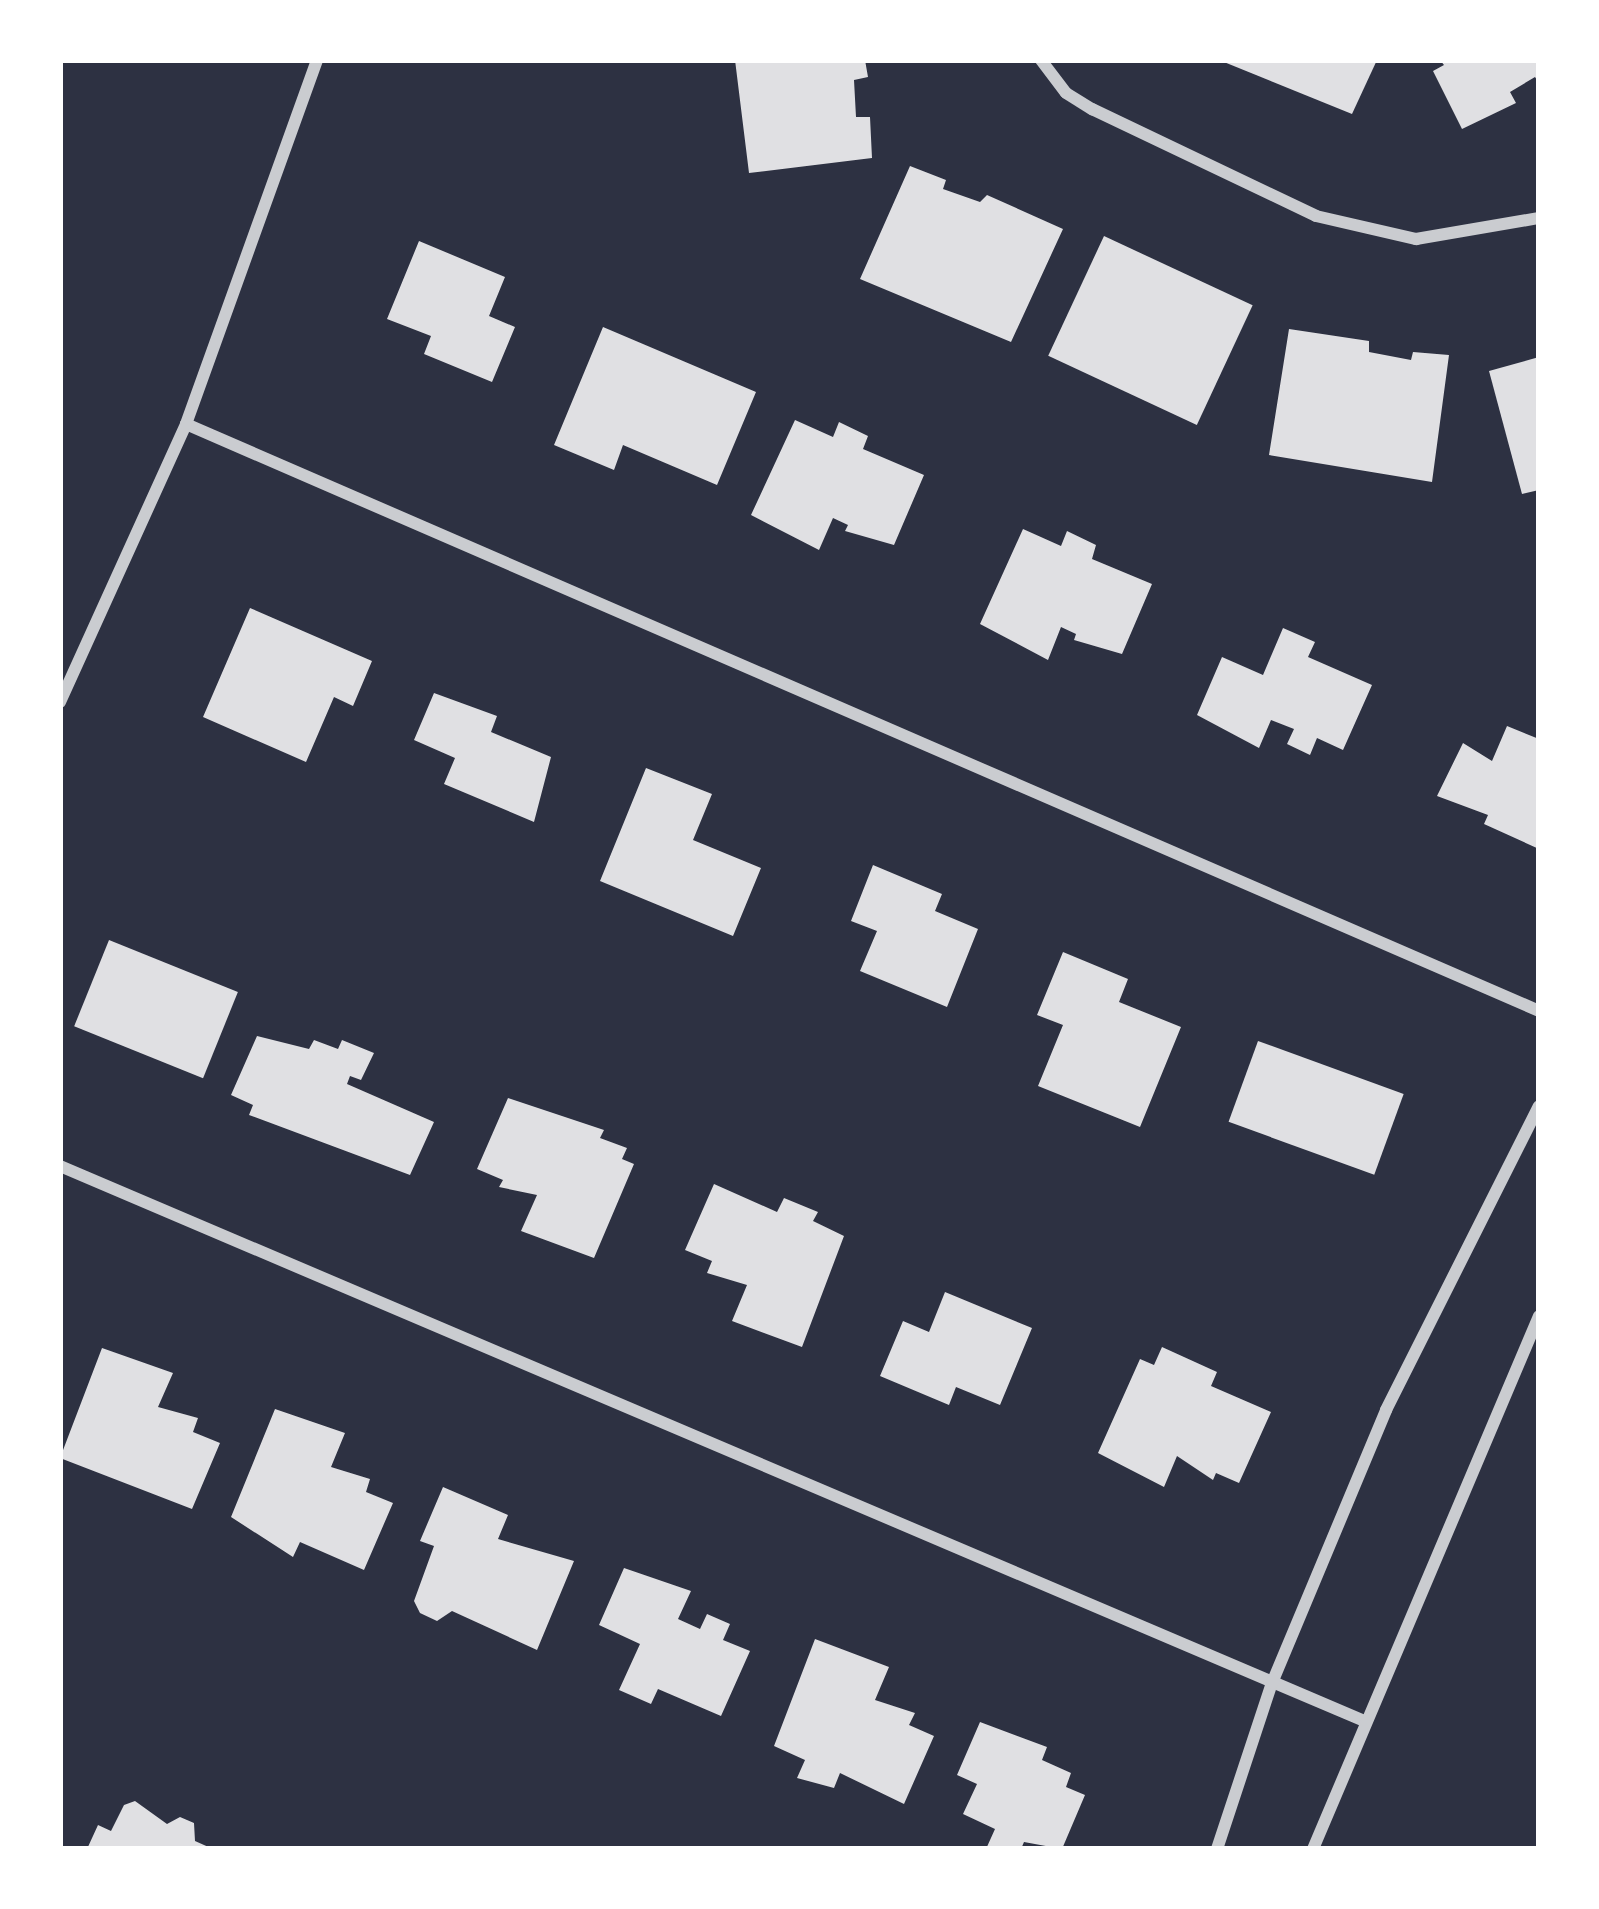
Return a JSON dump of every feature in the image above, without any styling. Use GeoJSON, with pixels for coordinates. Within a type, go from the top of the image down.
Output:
{"type":"FeatureCollection","features":[{"type":"Feature","properties":{"kind":"street"},"geometry":{"type":"LineString","coordinates":[[60,702],[187,424],[317,60]]}},
{"type":"Feature","properties":{"kind":"street"},"geometry":{"type":"LineString","coordinates":[[1041,60],[1066,92],[1092,109],[1316,216],[1416,238],[1539,218]]}},
{"type":"Feature","properties":{"kind":"street"},"geometry":{"type":"LineString","coordinates":[[187,424],[1539,1011]]}},
{"type":"Feature","properties":{"kind":"street"},"geometry":{"type":"LineString","coordinates":[[1216,1849],[1272,1683],[1386,1410],[1539,1106]]}},
{"type":"Feature","properties":{"kind":"street"},"geometry":{"type":"LineString","coordinates":[[60,1166],[1362,1720]]}},
{"type":"Feature","properties":{"kind":"street"},"geometry":{"type":"LineString","coordinates":[[1313,1849],[1362,1720],[1539,1316]]}},
{"type":"Feature","properties":{"kind":"building"},"geometry":{"type":"Polygon","coordinates":[[[735,60],[865,60],[868,77],[854,80],[856,117],[870,117],[872,158],[749,173],[735,60]]]}},
{"type":"Feature","properties":{"kind":"building"},"geometry":{"type":"Polygon","coordinates":[[[1219,60],[1377,60],[1352,114],[1219,60]]]}},
{"type":"Feature","properties":{"kind":"building"},"geometry":{"type":"Polygon","coordinates":[[[1440,60],[1539,60],[1539,83],[1535,77],[1510,92],[1516,103],[1462,129],[1433,71],[1444,65],[1440,60]]]}},
{"type":"Feature","properties":{"kind":"building"},"geometry":{"type":"Polygon","coordinates":[[[910,166],[946,180],[943,189],[980,202],[987,195],[1063,229],[1011,342],[860,279],[910,166]]]}},
{"type":"Feature","properties":{"kind":"building"},"geometry":{"type":"Polygon","coordinates":[[[1104,236],[1253,305],[1197,425],[1048,356],[1104,236]]]}},
{"type":"Feature","properties":{"kind":"building"},"geometry":{"type":"Polygon","coordinates":[[[419,241],[505,277],[489,316],[515,327],[492,382],[424,354],[431,336],[387,319],[419,241]]]}},
{"type":"Feature","properties":{"kind":"building"},"geometry":{"type":"Polygon","coordinates":[[[603,327],[756,392],[717,485],[623,445],[614,470],[554,445],[603,327]]]}},
{"type":"Feature","properties":{"kind":"building"},"geometry":{"type":"Polygon","coordinates":[[[1289,329],[1369,341],[1369,352],[1411,360],[1413,352],[1449,355],[1432,482],[1269,455],[1289,329]]]}},
{"type":"Feature","properties":{"kind":"building"},"geometry":{"type":"Polygon","coordinates":[[[1539,357],[1539,490],[1522,494],[1489,371],[1539,357]]]}},
{"type":"Feature","properties":{"kind":"building"},"geometry":{"type":"Polygon","coordinates":[[[795,420],[833,437],[839,422],[868,436],[863,449],[924,475],[894,545],[845,531],[848,525],[833,518],[819,550],[751,515],[795,420]]]}},
{"type":"Feature","properties":{"kind":"building"},"geometry":{"type":"Polygon","coordinates":[[[1023,529],[1061,546],[1067,531],[1096,545],[1092,559],[1152,584],[1122,654],[1074,640],[1076,634],[1061,627],[1048,660],[980,624],[1023,529]]]}},
{"type":"Feature","properties":{"kind":"building"},"geometry":{"type":"Polygon","coordinates":[[[250,608],[372,661],[353,706],[334,697],[306,762],[203,717],[250,608]]]}},
{"type":"Feature","properties":{"kind":"building"},"geometry":{"type":"Polygon","coordinates":[[[1283,628],[1315,642],[1308,657],[1372,685],[1343,750],[1317,738],[1310,755],[1287,744],[1294,729],[1271,720],[1259,748],[1197,715],[1222,657],[1263,675],[1283,628]]]}},
{"type":"Feature","properties":{"kind":"building"},"geometry":{"type":"Polygon","coordinates":[[[434,693],[497,716],[491,732],[551,757],[534,822],[444,784],[455,758],[414,740],[434,693]]]}},
{"type":"Feature","properties":{"kind":"building"},"geometry":{"type":"Polygon","coordinates":[[[1507,726],[1539,739],[1539,849],[1484,824],[1488,815],[1437,796],[1463,743],[1492,761],[1507,726]]]}},
{"type":"Feature","properties":{"kind":"building"},"geometry":{"type":"Polygon","coordinates":[[[646,768],[712,794],[693,840],[761,868],[733,936],[600,881],[646,768]]]}},
{"type":"Feature","properties":{"kind":"building"},"geometry":{"type":"Polygon","coordinates":[[[873,865],[942,894],[935,911],[978,929],[947,1007],[860,971],[877,931],[851,921],[873,865]]]}},
{"type":"Feature","properties":{"kind":"building"},"geometry":{"type":"Polygon","coordinates":[[[109,940],[238,992],[203,1078],[74,1026],[109,940]]]}},
{"type":"Feature","properties":{"kind":"building"},"geometry":{"type":"Polygon","coordinates":[[[1063,952],[1128,979],[1119,1002],[1181,1027],[1140,1127],[1038,1086],[1063,1025],[1037,1015],[1063,952]]]}},
{"type":"Feature","properties":{"kind":"building"},"geometry":{"type":"Polygon","coordinates":[[[257,1036],[309,1049],[314,1040],[338,1049],[342,1040],[374,1053],[361,1080],[350,1076],[347,1084],[434,1122],[410,1175],[249,1115],[253,1105],[231,1095],[257,1036]]]}},
{"type":"Feature","properties":{"kind":"building"},"geometry":{"type":"Polygon","coordinates":[[[1258,1041],[1404,1094],[1374,1175],[1229,1122],[1258,1041]]]}},
{"type":"Feature","properties":{"kind":"building"},"geometry":{"type":"Polygon","coordinates":[[[508,1098],[604,1130],[600,1138],[627,1148],[622,1159],[634,1164],[594,1258],[521,1231],[537,1195],[499,1187],[503,1180],[477,1169],[508,1098]]]}},
{"type":"Feature","properties":{"kind":"building"},"geometry":{"type":"Polygon","coordinates":[[[714,1184],[777,1212],[784,1198],[818,1212],[813,1221],[844,1236],[802,1347],[732,1321],[747,1285],[707,1273],[712,1261],[685,1250],[714,1184]]]}},
{"type":"Feature","properties":{"kind":"building"},"geometry":{"type":"Polygon","coordinates":[[[945,1292],[1032,1328],[1000,1405],[956,1387],[949,1405],[880,1376],[903,1321],[929,1332],[945,1292]]]}},
{"type":"Feature","properties":{"kind":"building"},"geometry":{"type":"Polygon","coordinates":[[[1162,1347],[1217,1372],[1211,1386],[1271,1412],[1239,1483],[1216,1473],[1213,1480],[1177,1456],[1164,1487],[1098,1453],[1140,1359],[1154,1365],[1162,1347]]]}},
{"type":"Feature","properties":{"kind":"building"},"geometry":{"type":"Polygon","coordinates":[[[102,1348],[173,1373],[158,1407],[198,1418],[193,1432],[220,1443],[192,1509],[60,1458],[102,1348]]]}},
{"type":"Feature","properties":{"kind":"building"},"geometry":{"type":"Polygon","coordinates":[[[275,1409],[345,1433],[331,1467],[370,1479],[366,1492],[393,1503],[364,1570],[300,1542],[293,1557],[231,1517],[275,1409]]]}},
{"type":"Feature","properties":{"kind":"building"},"geometry":{"type":"Polygon","coordinates":[[[443,1487],[508,1515],[498,1539],[574,1561],[537,1650],[452,1611],[437,1621],[420,1613],[414,1601],[434,1546],[420,1541],[443,1487]]]}},
{"type":"Feature","properties":{"kind":"building"},"geometry":{"type":"Polygon","coordinates":[[[624,1568],[691,1591],[678,1619],[700,1629],[707,1614],[730,1624],[723,1640],[750,1651],[721,1716],[658,1689],[651,1704],[619,1690],[640,1644],[599,1625],[624,1568]]]}},
{"type":"Feature","properties":{"kind":"building"},"geometry":{"type":"Polygon","coordinates":[[[815,1639],[889,1667],[875,1700],[915,1713],[909,1725],[934,1736],[904,1804],[840,1773],[834,1788],[797,1778],[805,1760],[774,1746],[815,1639]]]}},
{"type":"Feature","properties":{"kind":"building"},"geometry":{"type":"Polygon","coordinates":[[[980,1722],[1047,1747],[1042,1760],[1071,1773],[1066,1787],[1085,1795],[1062,1849],[1024,1842],[1021,1849],[986,1849],[995,1829],[963,1814],[977,1784],[957,1775],[980,1722]]]}},
{"type":"Feature","properties":{"kind":"building"},"geometry":{"type":"Polygon","coordinates":[[[135,1801],[167,1824],[180,1817],[194,1823],[195,1841],[213,1849],[87,1849],[98,1825],[111,1831],[124,1805],[135,1801]]]}}]}
